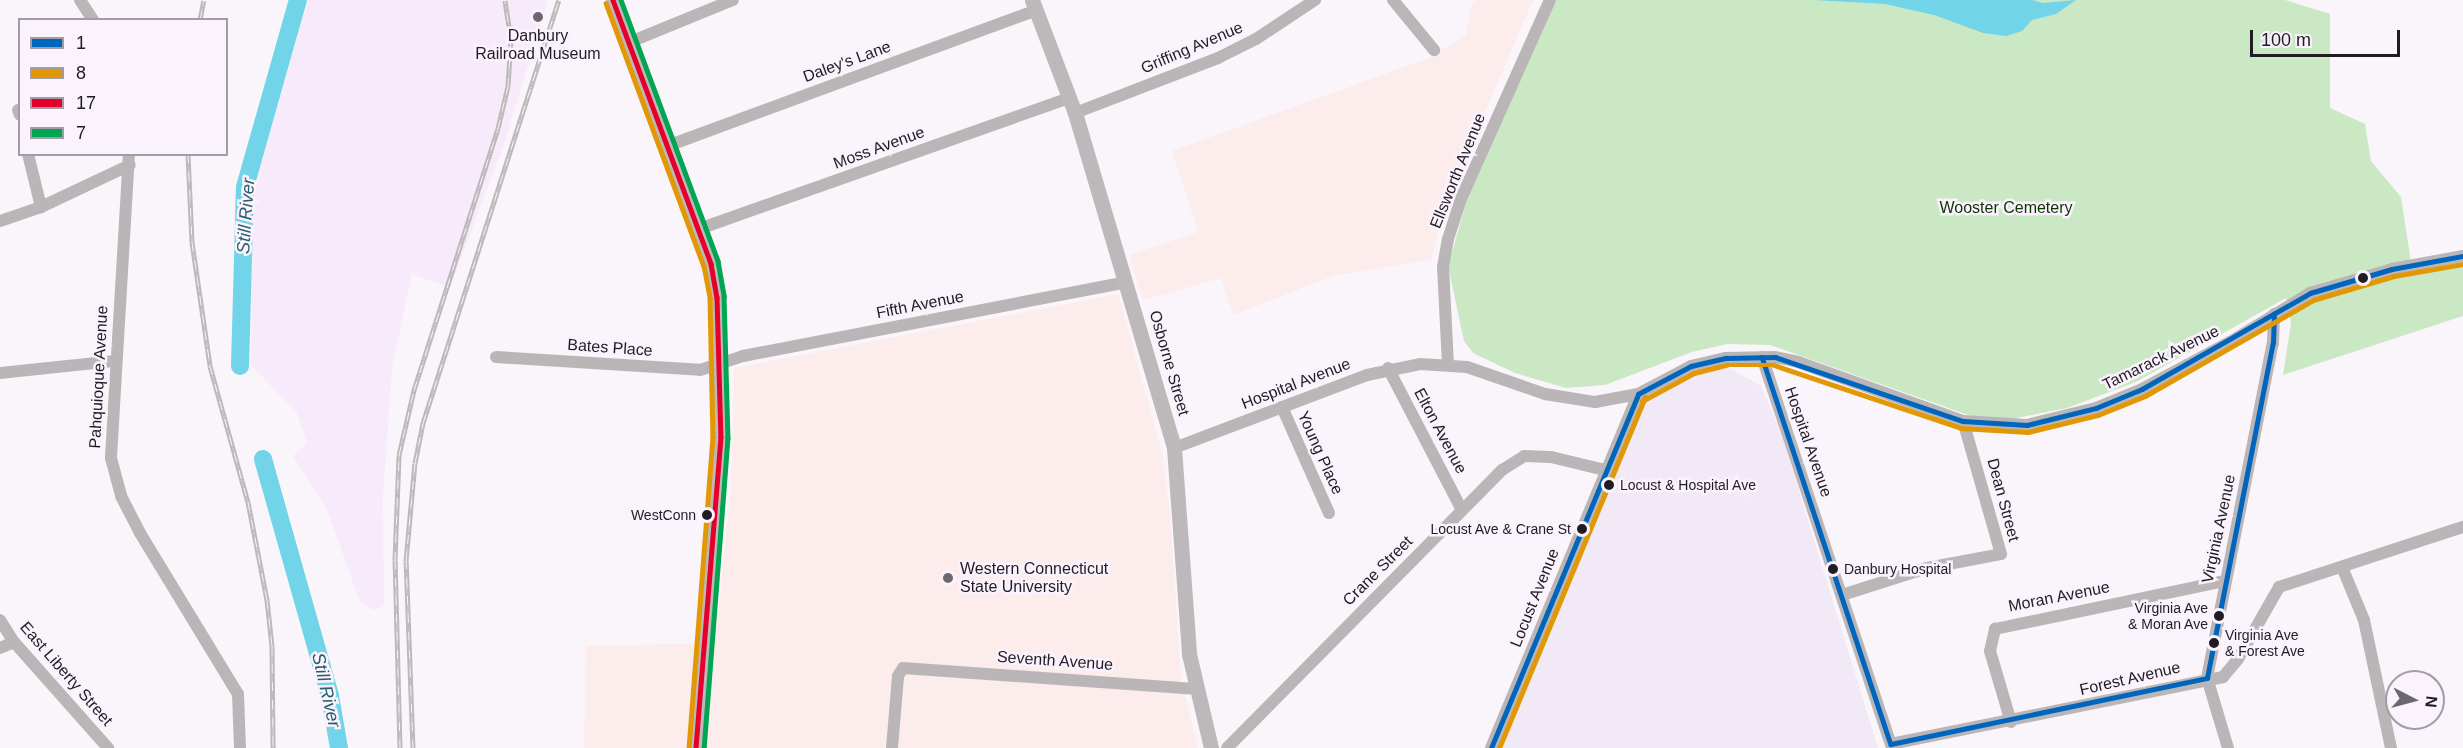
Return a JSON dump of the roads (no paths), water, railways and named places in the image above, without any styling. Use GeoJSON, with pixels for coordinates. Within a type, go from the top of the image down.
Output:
{"type":"FeatureCollection","features":[{"type":"Feature","properties":{"kind":"main road"},"geometry":{"type":"LineString","coordinates":[[613,0],[670,145],[711,264],[717,297],[721,366],[721,444],[696,748]]}},
{"type":"Feature","properties":{"kind":"main road","name":"Osborne Street"},"geometry":{"type":"LineString","coordinates":[[1034,5],[1075,113],[1174,448],[1194,689],[1210,748]]}},
{"type":"Feature","properties":{"kind":"street"},"geometry":{"type":"LineString","coordinates":[[80,0],[92,18]]}},
{"type":"Feature","properties":{"kind":"street"},"geometry":{"type":"LineString","coordinates":[[630,42],[733,0]]}},
{"type":"Feature","properties":{"kind":"street","name":"Griffing Avenue"},"geometry":{"type":"LineString","coordinates":[[1075,113],[1218,58],[1256,39],[1315,0]]}},
{"type":"Feature","properties":{"kind":"street"},"geometry":{"type":"LineString","coordinates":[[1393,0],[1434,50]]}},
{"type":"Feature","properties":{"kind":"street","name":"Ellsworth Avenue"},"geometry":{"type":"LineString","coordinates":[[1448,365],[1443,267],[1448,239],[1460,201],[1550,0]]}},
{"type":"Feature","properties":{"kind":"street","name":"Daley's Lane"},"geometry":{"type":"LineString","coordinates":[[670,145],[1034,5]]}},
{"type":"Feature","properties":{"kind":"street","name":"Moss Avenue"},"geometry":{"type":"LineString","coordinates":[[699,229],[1070,98]]}},
{"type":"Feature","properties":{"kind":"street"},"geometry":{"type":"LineString","coordinates":[[28,156],[41,207]]}},
{"type":"Feature","properties":{"kind":"street"},"geometry":{"type":"LineString","coordinates":[[0,221],[41,207],[129,160]]}},
{"type":"Feature","properties":{"kind":"street","name":"Pahquioque Avenue"},"geometry":{"type":"LineString","coordinates":[[129,160],[115,361],[111,458],[121,495],[238,694],[240,748]]}},
{"type":"Feature","properties":{"kind":"street","name":"Tamarack Avenue"},"geometry":{"type":"LineString","coordinates":[[1762,357],[1798,362],[1963,421],[2027,425],[2096,408],[2187,366],[2310,293],[2340,282],[2463,256]]}},
{"type":"Feature","properties":{"kind":"street","name":"Fifth Avenue"},"geometry":{"type":"LineString","coordinates":[[721,366],[743,356],[1126,282]]}},
{"type":"Feature","properties":{"kind":"street","name":"Virginia Avenue"},"geometry":{"type":"LineString","coordinates":[[2228,748],[2207,678],[2273,343],[2274,314]]}},
{"type":"Feature","properties":{"kind":"street","name":"Bates Place"},"geometry":{"type":"LineString","coordinates":[[496,357],[700,370],[721,366]]}},
{"type":"Feature","properties":{"kind":"street","name":"Hospital Avenue"},"geometry":{"type":"LineString","coordinates":[[1174,448],[1388,368],[1448,365],[1484,371],[1562,398],[1595,402],[1638,394],[1691,366],[1762,357],[1892,746]]}},
{"type":"Feature","properties":{"kind":"street"},"geometry":{"type":"LineString","coordinates":[[0,373],[115,361]]}},
{"type":"Feature","properties":{"kind":"street","name":"Elton Avenue"},"geometry":{"type":"LineString","coordinates":[[1388,368],[1462,510]]}},
{"type":"Feature","properties":{"kind":"street","name":"Locust Avenue"},"geometry":{"type":"LineString","coordinates":[[1491,748],[1638,394]]}},
{"type":"Feature","properties":{"kind":"street","name":"Young Place"},"geometry":{"type":"LineString","coordinates":[[1282,407],[1329,513]]}},
{"type":"Feature","properties":{"kind":"street","name":"Dean Street"},"geometry":{"type":"LineString","coordinates":[[1842,595],[1927,568],[2001,554],[1963,421]]}},
{"type":"Feature","properties":{"kind":"street","name":"Crane Street"},"geometry":{"type":"LineString","coordinates":[[1227,748],[1502,470],[1524,456],[1551,457],[1605,470]]}},
{"type":"Feature","properties":{"kind":"street","name":"Forest Avenue"},"geometry":{"type":"LineString","coordinates":[[1892,746],[2207,678],[2223,677],[2238,659],[2279,587],[2463,527]]}},
{"type":"Feature","properties":{"kind":"street"},"geometry":{"type":"LineString","coordinates":[[2342,567],[2366,629],[2391,748]]}},
{"type":"Feature","properties":{"kind":"street","name":"Moran Avenue"},"geometry":{"type":"LineString","coordinates":[[2011,722],[1990,651],[1995,629],[2225,581]]}},
{"type":"Feature","properties":{"kind":"street","name":"East Liberty Street"},"geometry":{"type":"LineString","coordinates":[[0,620],[14,642],[108,748]]}},
{"type":"Feature","properties":{"kind":"street"},"geometry":{"type":"LineString","coordinates":[[0,648],[14,642]]}},
{"type":"Feature","properties":{"kind":"street","name":"Seventh Avenue"},"geometry":{"type":"LineString","coordinates":[[892,748],[898,676],[903,668],[1194,689]]}},
{"type":"Feature","properties":{"kind":"water"},"geometry":{"type":"Polygon","coordinates":[[[1814,0],[2032,0],[2043,3],[2076,0],[2056,14],[2032,20],[2022,31],[2006,36],[1983,33],[1934,15],[1885,4],[1814,0]]]}},
{"type":"Feature","properties":{"kind":"waterway","name":"Still River"},"geometry":{"type":"LineString","coordinates":[[240,366],[245,187],[298,0]]}},
{"type":"Feature","properties":{"kind":"waterway","name":"Still River"},"geometry":{"type":"LineString","coordinates":[[263,459],[330,696],[339,748]]}},
{"type":"Feature","properties":{"kind":"railway"},"geometry":{"type":"LineString","coordinates":[[200,18],[204,0]]}},
{"type":"Feature","properties":{"kind":"railway"},"geometry":{"type":"LineString","coordinates":[[400,748],[395,560],[399,455],[414,390],[498,128],[508,86],[511,39],[505,0]]}},
{"type":"Feature","properties":{"kind":"railway"},"geometry":{"type":"LineString","coordinates":[[413,748],[406,561],[415,463],[423,423],[559,0]]}},
{"type":"Feature","properties":{"kind":"railway"},"geometry":{"type":"LineString","coordinates":[[188,156],[192,242],[210,366],[248,502],[267,600],[272,646],[273,748]]}},
{"type":"Feature","properties":{"kind":"place","name":"Danbury Railroad Museum"},"geometry":{"type":"Point","coordinates":[538,17]}},
{"type":"Feature","properties":{"kind":"place","name":"Locust & Hospital Ave"},"geometry":{"type":"Point","coordinates":[1609,485]}},
{"type":"Feature","properties":{"kind":"place","name":"WestConn"},"geometry":{"type":"Point","coordinates":[707,515]}},
{"type":"Feature","properties":{"kind":"place","name":"Locust Ave & Crane St"},"geometry":{"type":"Point","coordinates":[1582,529]}},
{"type":"Feature","properties":{"kind":"place","name":"Danbury Hospital"},"geometry":{"type":"Point","coordinates":[1833,569]}},
{"type":"Feature","properties":{"kind":"place","name":"Western Connecticut State University"},"geometry":{"type":"Point","coordinates":[948,578]}},
{"type":"Feature","properties":{"kind":"place","name":"Virginia Ave & Moran Ave"},"geometry":{"type":"Point","coordinates":[2219,616]}},
{"type":"Feature","properties":{"kind":"place","name":"Virginia Ave & Forest Ave"},"geometry":{"type":"Point","coordinates":[2214,643]}},
{"type":"Feature","properties":{"kind":"park label","name":"Wooster Cemetery"},"geometry":{"type":"Point","coordinates":[2006,208]}}]}
